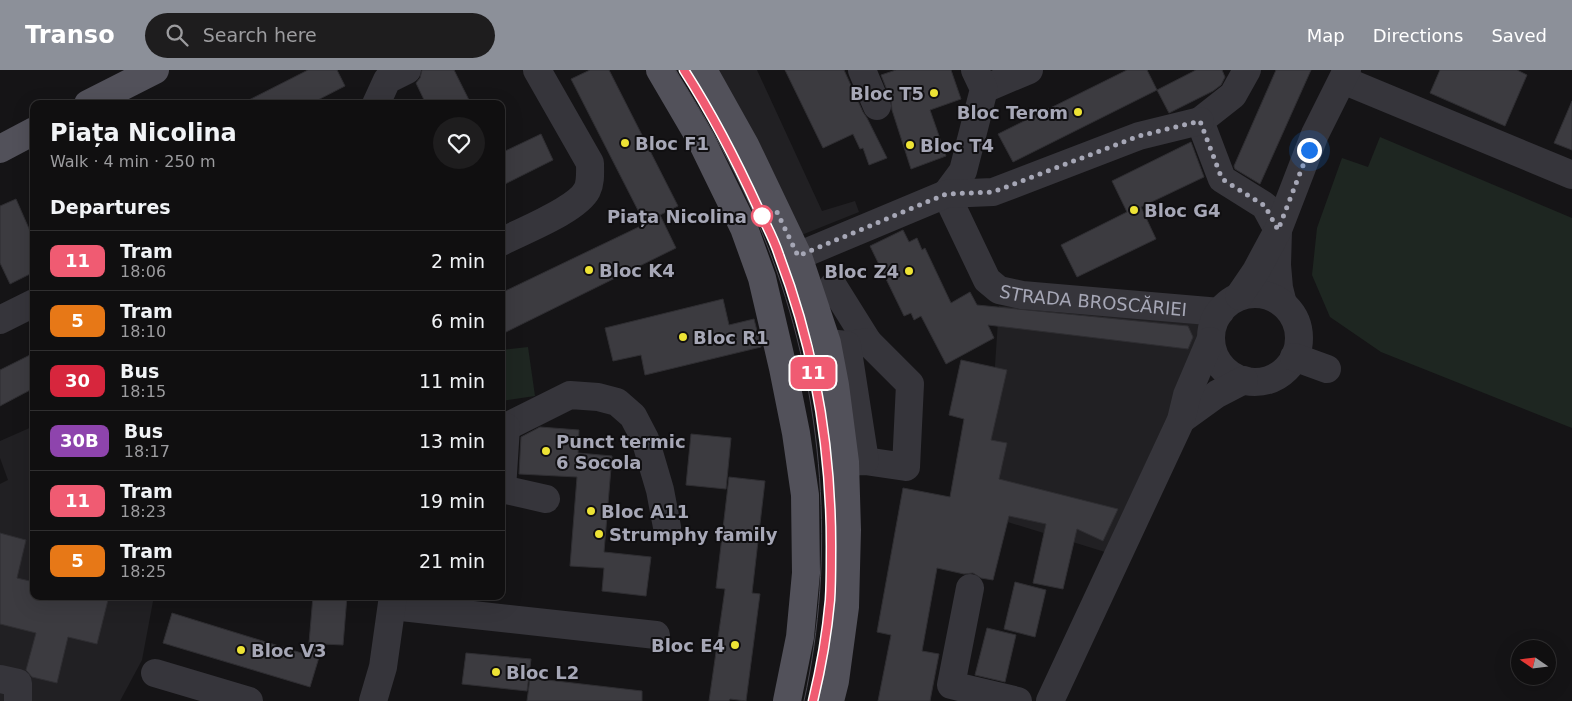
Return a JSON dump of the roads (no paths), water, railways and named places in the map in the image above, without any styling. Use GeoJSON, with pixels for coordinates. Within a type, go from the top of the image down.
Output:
{"type":"FeatureCollection","features":[{"type":"Feature","properties":{"kind":"main road"},"geometry":{"type":"LineString","coordinates":[[96,100],[155,70]]}},
{"type":"Feature","properties":{"kind":"main road"},"geometry":{"type":"LineString","coordinates":[[660,70],[701,140],[744,228],[762,278],[787,387],[805,496],[806,563],[800,637],[787,701]]}},
{"type":"Feature","properties":{"kind":"main road"},"geometry":{"type":"LineString","coordinates":[[703,70],[745,145],[798,256],[847,343],[834,385],[855,462],[847,530],[845,607],[835,681],[830,701]]}},
{"type":"Feature","properties":{"kind":"main road"},"geometry":{"type":"LineString","coordinates":[[0,148],[30,134]]}},
{"type":"Feature","properties":{"kind":"street"},"geometry":{"type":"LineString","coordinates":[[378,100],[387,80],[406,70]]}},
{"type":"Feature","properties":{"kind":"street"},"geometry":{"type":"LineString","coordinates":[[862,70],[877,106]]}},
{"type":"Feature","properties":{"kind":"street"},"geometry":{"type":"LineString","coordinates":[[946,194],[963,171],[980,80],[1029,70]]}},
{"type":"Feature","properties":{"kind":"street"},"geometry":{"type":"LineString","coordinates":[[798,256],[946,194],[993,192],[1139,136],[1200,121],[1233,96],[1247,70]]}},
{"type":"Feature","properties":{"kind":"street"},"geometry":{"type":"LineString","coordinates":[[505,240],[580,200],[587,189],[590,177],[590,163],[544,72]]}},
{"type":"Feature","properties":{"kind":"street"},"geometry":{"type":"LineString","coordinates":[[1050,701],[1181,420],[1187,395],[1210,341],[1212,329],[1229,304],[1256,271],[1278,230],[1315,134],[1345,75],[1572,175]]}},
{"type":"Feature","properties":{"kind":"street"},"geometry":{"type":"LineString","coordinates":[[1200,121],[1222,179],[1265,206],[1278,230],[1279,288],[1283,304],[1293,318],[1298,334],[1298,346],[1289,365],[1264,381],[1244,380],[1233,376],[1216,359],[1210,341]]}},
{"type":"Feature","properties":{"kind":"street","name":"STRADA BROSCĂRIEI"},"geometry":{"type":"LineString","coordinates":[[946,194],[987,280],[1000,290],[1022,295],[1229,304]]}},
{"type":"Feature","properties":{"kind":"street"},"geometry":{"type":"LineString","coordinates":[[833,286],[847,343],[910,384],[906,467],[855,462]]}},
{"type":"Feature","properties":{"kind":"street"},"geometry":{"type":"LineString","coordinates":[[1229,304],[1262,294],[1283,304]]}},
{"type":"Feature","properties":{"kind":"street"},"geometry":{"type":"LineString","coordinates":[[0,320],[30,305]]}},
{"type":"Feature","properties":{"kind":"street"},"geometry":{"type":"LineString","coordinates":[[1294,356],[1327,369]]}},
{"type":"Feature","properties":{"kind":"street"},"geometry":{"type":"LineString","coordinates":[[1181,420],[1217,394],[1244,380]]}},
{"type":"Feature","properties":{"kind":"street"},"geometry":{"type":"LineString","coordinates":[[505,425],[570,395],[598,397],[617,402],[633,416],[645,439],[660,490],[667,527]]}},
{"type":"Feature","properties":{"kind":"street"},"geometry":{"type":"LineString","coordinates":[[505,490],[546,499]]}},
{"type":"Feature","properties":{"kind":"street"},"geometry":{"type":"LineString","coordinates":[[970,588],[951,685],[1018,701]]}},
{"type":"Feature","properties":{"kind":"street"},"geometry":{"type":"LineString","coordinates":[[373,701],[383,668],[392,601],[656,635]]}},
{"type":"Feature","properties":{"kind":"street"},"geometry":{"type":"LineString","coordinates":[[155,673],[250,701]]}},
{"type":"Feature","properties":{"kind":"street"},"geometry":{"type":"LineString","coordinates":[[0,679],[18,683],[18,701]]}},
{"type":"Feature","properties":{"kind":"tram line"},"geometry":{"type":"LineString","coordinates":[[675,70],[716,138],[752,209],[772,258],[790,311],[803,365],[820,477],[822,534],[820,590],[814,646],[804,701]]}},
{"type":"Feature","properties":{"kind":"tram line"},"geometry":{"type":"LineString","coordinates":[[684,70],[709,112]]}},
{"type":"Feature","properties":{"kind":"tram line","name":"11"},"geometry":{"type":"LineString","coordinates":[[684,70],[743,174],[779,253],[793,293],[815,378],[824,430],[831,531],[830,600],[820,672],[813,701]]}},
{"type":"Feature","properties":{"kind":"tram line"},"geometry":{"type":"LineString","coordinates":[[762,215],[779,255],[805,338],[823,424],[828,467],[831,510],[830,600],[819,676],[813,701]]}},
{"type":"Feature","properties":{"kind":"place","name":"Bloc T5"},"geometry":{"type":"Point","coordinates":[934,93]}},
{"type":"Feature","properties":{"kind":"place","name":"Bloc Terom"},"geometry":{"type":"Point","coordinates":[1078,112]}},
{"type":"Feature","properties":{"kind":"place","name":"Bloc F1"},"geometry":{"type":"Point","coordinates":[625,143]}},
{"type":"Feature","properties":{"kind":"place","name":"Bloc T4"},"geometry":{"type":"Point","coordinates":[910,145]}},
{"type":"Feature","properties":{"kind":"place","name":"Bloc G4"},"geometry":{"type":"Point","coordinates":[1134,210]}},
{"type":"Feature","properties":{"kind":"place","name":"Piața Nicolina"},"geometry":{"type":"Point","coordinates":[762,216]}},
{"type":"Feature","properties":{"kind":"place","name":"Bloc K4"},"geometry":{"type":"Point","coordinates":[589,270]}},
{"type":"Feature","properties":{"kind":"place","name":"Bloc Z4"},"geometry":{"type":"Point","coordinates":[909,271]}},
{"type":"Feature","properties":{"kind":"place","name":"Bloc R1"},"geometry":{"type":"Point","coordinates":[683,337]}},
{"type":"Feature","properties":{"kind":"place","name":"Punct termic 6 Socola"},"geometry":{"type":"Point","coordinates":[546,451]}},
{"type":"Feature","properties":{"kind":"place","name":"Bloc A11"},"geometry":{"type":"Point","coordinates":[591,511]}},
{"type":"Feature","properties":{"kind":"place","name":"Strumphy family"},"geometry":{"type":"Point","coordinates":[599,534]}},
{"type":"Feature","properties":{"kind":"place","name":"Bloc E4"},"geometry":{"type":"Point","coordinates":[735,645]}},
{"type":"Feature","properties":{"kind":"place","name":"Bloc V3"},"geometry":{"type":"Point","coordinates":[241,650]}},
{"type":"Feature","properties":{"kind":"place","name":"Bloc L2"},"geometry":{"type":"Point","coordinates":[496,672]}}]}
